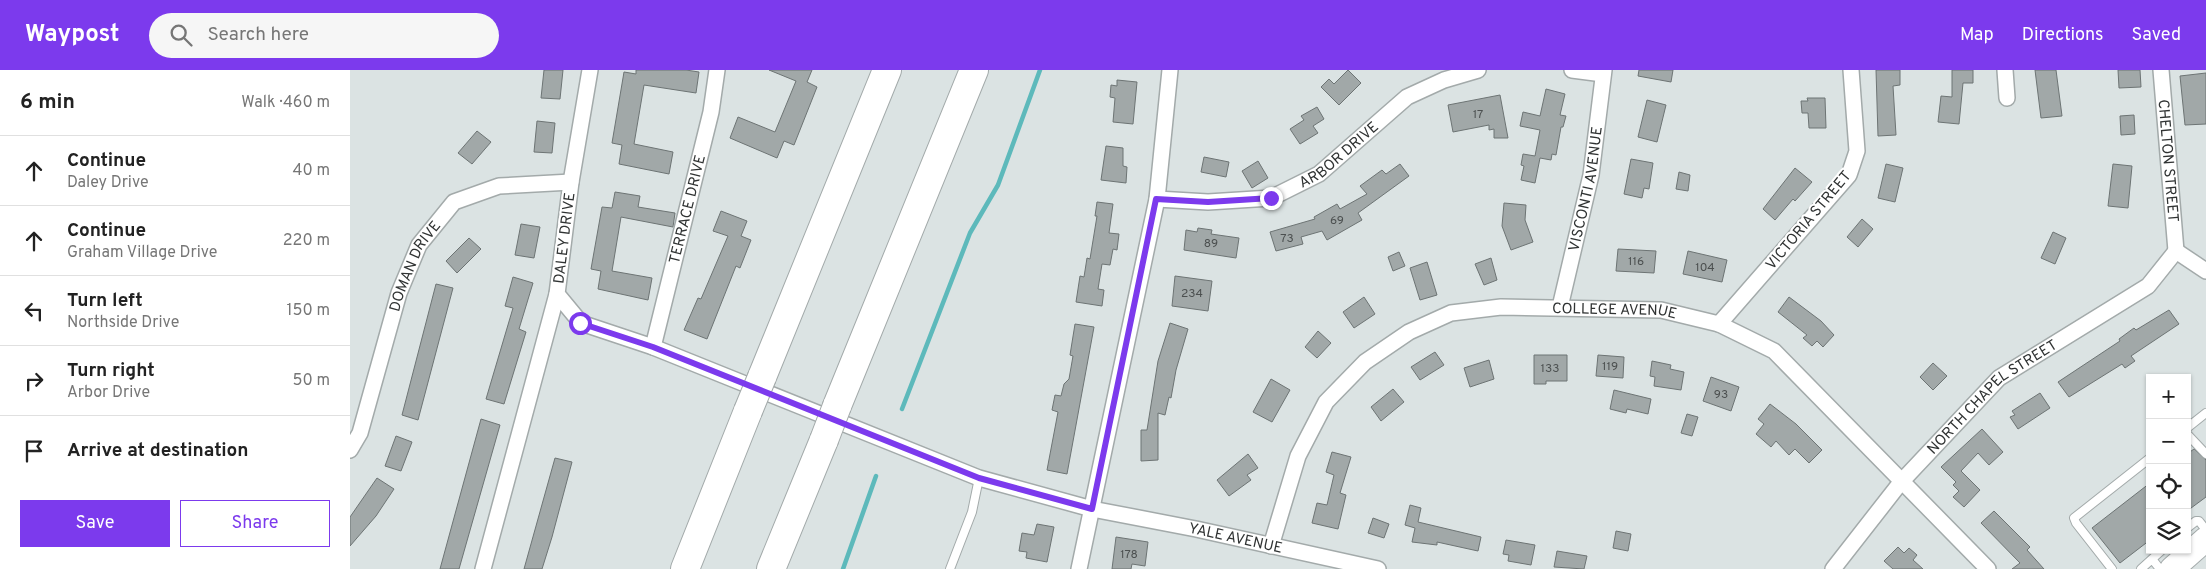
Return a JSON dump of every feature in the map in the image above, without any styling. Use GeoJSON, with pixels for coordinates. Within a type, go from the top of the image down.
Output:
{"type":"FeatureCollection","features":[{"type":"Feature","properties":{"kind":"highway"},"geometry":{"type":"LineString","coordinates":[[685,569],[887,70]]}},
{"type":"Feature","properties":{"kind":"highway"},"geometry":{"type":"LineString","coordinates":[[771,569],[974,70]]}},
{"type":"Feature","properties":{"kind":"main road"},"geometry":{"type":"LineString","coordinates":[[2162,564],[2206,539]]}},
{"type":"Feature","properties":{"kind":"street","name":"DALEY DRIVE"},"geometry":{"type":"LineString","coordinates":[[590,70],[571,182],[557,294],[580,323],[653,347],[979,478]]}},
{"type":"Feature","properties":{"kind":"street","name":"TERRACE DRIVE"},"geometry":{"type":"LineString","coordinates":[[653,347],[711,112],[717,70]]}},
{"type":"Feature","properties":{"kind":"street"},"geometry":{"type":"LineString","coordinates":[[1079,569],[1156,199],[1170,70]]}},
{"type":"Feature","properties":{"kind":"street","name":"ARBOR DRIVE"},"geometry":{"type":"LineString","coordinates":[[1156,199],[1208,202],[1271,198],[1319,174],[1407,97],[1444,80],[1478,70]]}},
{"type":"Feature","properties":{"kind":"street"},"geometry":{"type":"LineString","coordinates":[[1572,70],[1603,72]]}},
{"type":"Feature","properties":{"kind":"street","name":"VICTORIA STREET"},"geometry":{"type":"LineString","coordinates":[[1719,324],[1850,175],[1857,151],[1851,70]]}},
{"type":"Feature","properties":{"kind":"street"},"geometry":{"type":"LineString","coordinates":[[2004,70],[2007,98]]}},
{"type":"Feature","properties":{"kind":"street","name":"CHELTON STREET"},"geometry":{"type":"LineString","coordinates":[[2161,70],[2176,251]]}},
{"type":"Feature","properties":{"kind":"street","name":"VISCONTI AVENUE"},"geometry":{"type":"LineString","coordinates":[[1560,307],[1591,175],[1603,72]]}},
{"type":"Feature","properties":{"kind":"street","name":"DOMAN DRIVE"},"geometry":{"type":"LineString","coordinates":[[350,450],[360,433],[399,292],[415,253],[419,245],[454,202],[499,186],[571,182]]}},
{"type":"Feature","properties":{"kind":"street"},"geometry":{"type":"LineString","coordinates":[[2176,251],[2206,271]]}},
{"type":"Feature","properties":{"kind":"street","name":"NORTH CHAPEL STREET"},"geometry":{"type":"LineString","coordinates":[[1833,569],[1901,482],[1998,378],[2148,286],[2176,251]]}},
{"type":"Feature","properties":{"kind":"street"},"geometry":{"type":"LineString","coordinates":[[483,569],[557,294]]}},
{"type":"Feature","properties":{"kind":"street","name":"COLLEGE AVENUE"},"geometry":{"type":"LineString","coordinates":[[1271,546],[1298,456],[1326,402],[1365,362],[1408,332],[1451,313],[1501,307],[1661,310],[1719,324],[1774,351],[1988,569]]}},
{"type":"Feature","properties":{"kind":"street","name":"YALE AVENUE"},"geometry":{"type":"LineString","coordinates":[[979,478],[1092,509],[1378,569]]}},
{"type":"Feature","properties":{"kind":"lane"},"geometry":{"type":"LineString","coordinates":[[2191,425],[2206,413]]}},
{"type":"Feature","properties":{"kind":"lane"},"geometry":{"type":"LineString","coordinates":[[2191,438],[2206,454]]}},
{"type":"Feature","properties":{"kind":"lane"},"geometry":{"type":"LineString","coordinates":[[2112,569],[2074,518],[2146,461]]}},
{"type":"Feature","properties":{"kind":"lane"},"geometry":{"type":"LineString","coordinates":[[950,569],[972,512],[979,478]]}},
{"type":"Feature","properties":{"kind":"lane"},"geometry":{"type":"LineString","coordinates":[[2191,525],[2199,521],[2206,530]]}},
{"type":"Feature","properties":{"kind":"lane"},"geometry":{"type":"LineString","coordinates":[[2141,569],[2162,564]]}},
{"type":"Feature","properties":{"kind":"lane"},"geometry":{"type":"LineString","coordinates":[[2160,569],[2162,564]]}},
{"type":"Feature","properties":{"kind":"building"},"geometry":{"type":"Polygon","coordinates":[[[544,70],[563,70],[560,99],[541,98],[544,70]]]}},
{"type":"Feature","properties":{"kind":"building"},"geometry":{"type":"Polygon","coordinates":[[[636,70],[686,70],[699,72],[696,93],[644,85],[634,144],[673,152],[669,174],[619,164],[622,145],[612,143],[624,72],[636,74],[636,70]]]}},
{"type":"Feature","properties":{"kind":"building"},"geometry":{"type":"Polygon","coordinates":[[[769,70],[812,70],[807,82],[817,87],[794,145],[784,141],[777,158],[730,138],[738,117],[775,132],[796,81],[769,70]]]}},
{"type":"Feature","properties":{"kind":"building"},"geometry":{"type":"Polygon","coordinates":[[[1348,70],[1361,83],[1339,105],[1321,87],[1329,79],[1334,84],[1348,70]]]}},
{"type":"Feature","properties":{"kind":"building"},"geometry":{"type":"Polygon","coordinates":[[[1639,70],[1673,70],[1671,82],[1638,76],[1639,70]]]}},
{"type":"Feature","properties":{"kind":"building"},"geometry":{"type":"Polygon","coordinates":[[[1876,70],[1900,70],[1900,85],[1893,86],[1896,135],[1878,136],[1876,70]]]}},
{"type":"Feature","properties":{"kind":"building"},"geometry":{"type":"Polygon","coordinates":[[[1952,70],[1973,70],[1973,83],[1963,83],[1959,124],[1938,122],[1941,96],[1952,97],[1952,70]]]}},
{"type":"Feature","properties":{"kind":"building"},"geometry":{"type":"Polygon","coordinates":[[[2035,70],[2056,70],[2062,116],[2041,118],[2035,70]]]}},
{"type":"Feature","properties":{"kind":"building"},"geometry":{"type":"Polygon","coordinates":[[[2118,70],[2140,70],[2141,87],[2119,88],[2118,70]]]}},
{"type":"Feature","properties":{"kind":"building"},"geometry":{"type":"Polygon","coordinates":[[[2206,73],[2206,124],[2185,125],[2180,76],[2206,73]]]}},
{"type":"Feature","properties":{"kind":"building"},"geometry":{"type":"Polygon","coordinates":[[[1117,80],[1137,82],[1133,124],[1113,122],[1115,98],[1110,97],[1111,85],[1117,86],[1117,80]]]}},
{"type":"Feature","properties":{"kind":"building"},"geometry":{"type":"Polygon","coordinates":[[[1546,89],[1565,94],[1560,115],[1566,116],[1563,127],[1561,127],[1556,155],[1552,154],[1551,160],[1540,158],[1535,183],[1521,180],[1524,166],[1521,165],[1523,154],[1535,156],[1540,130],[1520,126],[1523,112],[1540,116],[1546,89]]]}},
{"type":"Feature","properties":{"kind":"building"},"geometry":{"type":"Polygon","coordinates":[[[1500,95],[1508,138],[1494,138],[1494,129],[1489,130],[1489,125],[1453,132],[1448,105],[1500,95]]]}},
{"type":"Feature","properties":{"kind":"building"},"geometry":{"type":"Polygon","coordinates":[[[1807,98],[1825,98],[1826,128],[1809,128],[1808,113],[1802,113],[1801,101],[1808,101],[1807,98]]]}},
{"type":"Feature","properties":{"kind":"building"},"geometry":{"type":"Polygon","coordinates":[[[1647,100],[1666,105],[1657,142],[1638,137],[1647,100]]]}},
{"type":"Feature","properties":{"kind":"building"},"geometry":{"type":"Polygon","coordinates":[[[1317,107],[1324,119],[1313,126],[1318,133],[1300,144],[1290,129],[1304,120],[1301,116],[1317,107]]]}},
{"type":"Feature","properties":{"kind":"building"},"geometry":{"type":"Polygon","coordinates":[[[2134,115],[2135,134],[2121,135],[2120,116],[2134,115]]]}},
{"type":"Feature","properties":{"kind":"building"},"geometry":{"type":"Polygon","coordinates":[[[537,121],[555,123],[552,153],[534,152],[537,121]]]}},
{"type":"Feature","properties":{"kind":"building"},"geometry":{"type":"Polygon","coordinates":[[[477,131],[491,142],[472,164],[458,153],[477,131]]]}},
{"type":"Feature","properties":{"kind":"building"},"geometry":{"type":"Polygon","coordinates":[[[1106,146],[1123,148],[1123,166],[1127,167],[1126,183],[1101,180],[1106,146]]]}},
{"type":"Feature","properties":{"kind":"building"},"geometry":{"type":"Polygon","coordinates":[[[1204,157],[1229,162],[1226,177],[1201,172],[1204,157]]]}},
{"type":"Feature","properties":{"kind":"building"},"geometry":{"type":"Polygon","coordinates":[[[1631,159],[1653,163],[1649,189],[1644,188],[1642,198],[1624,194],[1631,159]]]}},
{"type":"Feature","properties":{"kind":"building"},"geometry":{"type":"Polygon","coordinates":[[[1258,161],[1268,178],[1252,188],[1242,171],[1258,161]]]}},
{"type":"Feature","properties":{"kind":"building"},"geometry":{"type":"Polygon","coordinates":[[[1400,164],[1409,176],[1358,213],[1362,220],[1327,240],[1322,231],[1301,237],[1303,244],[1276,251],[1270,232],[1315,219],[1314,217],[1337,204],[1340,209],[1367,194],[1360,186],[1382,170],[1386,174],[1400,164]]]}},
{"type":"Feature","properties":{"kind":"building"},"geometry":{"type":"Polygon","coordinates":[[[1886,164],[1903,168],[1895,202],[1878,198],[1886,164]]]}},
{"type":"Feature","properties":{"kind":"building"},"geometry":{"type":"Polygon","coordinates":[[[2113,164],[2132,166],[2128,208],[2108,206],[2113,164]]]}},
{"type":"Feature","properties":{"kind":"building"},"geometry":{"type":"Polygon","coordinates":[[[1795,168],[1812,182],[1795,201],[1793,199],[1775,220],[1763,209],[1795,168]]]}},
{"type":"Feature","properties":{"kind":"building"},"geometry":{"type":"Polygon","coordinates":[[[1679,172],[1690,175],[1688,191],[1676,189],[1679,172]]]}},
{"type":"Feature","properties":{"kind":"building"},"geometry":{"type":"Polygon","coordinates":[[[615,192],[640,196],[638,207],[675,213],[673,227],[621,217],[612,271],[652,278],[648,300],[598,289],[601,271],[591,269],[602,207],[612,208],[615,192]]]}},
{"type":"Feature","properties":{"kind":"building"},"geometry":{"type":"Polygon","coordinates":[[[1097,202],[1113,204],[1109,233],[1119,234],[1117,250],[1113,249],[1110,265],[1102,264],[1098,289],[1104,290],[1102,306],[1076,302],[1080,276],[1084,277],[1087,258],[1090,259],[1097,216],[1095,216],[1097,202]]]}},
{"type":"Feature","properties":{"kind":"building"},"geometry":{"type":"Polygon","coordinates":[[[1504,203],[1526,205],[1525,220],[1533,242],[1511,250],[1502,226],[1504,203]]]}},
{"type":"Feature","properties":{"kind":"building"},"geometry":{"type":"Polygon","coordinates":[[[721,211],[747,221],[741,236],[751,240],[740,268],[736,266],[707,339],[684,330],[698,298],[701,299],[728,236],[713,231],[721,211]]]}},
{"type":"Feature","properties":{"kind":"building"},"geometry":{"type":"Polygon","coordinates":[[[1862,219],[1873,229],[1858,247],[1847,237],[1862,219]]]}},
{"type":"Feature","properties":{"kind":"building"},"geometry":{"type":"Polygon","coordinates":[[[521,224],[540,227],[534,258],[515,255],[521,224]]]}},
{"type":"Feature","properties":{"kind":"building"},"geometry":{"type":"Polygon","coordinates":[[[1198,228],[1212,230],[1211,234],[1239,238],[1236,258],[1184,250],[1186,230],[1197,232],[1198,228]]]}},
{"type":"Feature","properties":{"kind":"building"},"geometry":{"type":"Polygon","coordinates":[[[2053,232],[2066,238],[2055,264],[2041,258],[2053,232]]]}},
{"type":"Feature","properties":{"kind":"building"},"geometry":{"type":"Polygon","coordinates":[[[469,238],[481,249],[457,273],[446,261],[469,238]]]}},
{"type":"Feature","properties":{"kind":"building"},"geometry":{"type":"Polygon","coordinates":[[[1618,249],[1656,251],[1654,273],[1616,271],[1618,249]]]}},
{"type":"Feature","properties":{"kind":"building"},"geometry":{"type":"Polygon","coordinates":[[[1688,251],[1727,260],[1722,282],[1683,274],[1688,251]]]}},
{"type":"Feature","properties":{"kind":"building"},"geometry":{"type":"Polygon","coordinates":[[[1399,252],[1405,266],[1393,271],[1388,257],[1399,252]]]}},
{"type":"Feature","properties":{"kind":"building"},"geometry":{"type":"Polygon","coordinates":[[[1491,258],[1497,280],[1484,285],[1475,264],[1491,258]]]}},
{"type":"Feature","properties":{"kind":"building"},"geometry":{"type":"Polygon","coordinates":[[[1427,262],[1437,295],[1420,300],[1410,268],[1427,262]]]}},
{"type":"Feature","properties":{"kind":"building"},"geometry":{"type":"Polygon","coordinates":[[[1175,276],[1212,281],[1208,311],[1172,306],[1175,276]]]}},
{"type":"Feature","properties":{"kind":"building"},"geometry":{"type":"Polygon","coordinates":[[[513,277],[533,283],[519,329],[526,332],[504,404],[486,399],[513,308],[505,306],[513,277]]]}},
{"type":"Feature","properties":{"kind":"building"},"geometry":{"type":"Polygon","coordinates":[[[436,284],[453,288],[418,420],[402,415],[436,284]]]}},
{"type":"Feature","properties":{"kind":"building"},"geometry":{"type":"Polygon","coordinates":[[[1364,297],[1375,314],[1354,328],[1343,312],[1364,297]]]}},
{"type":"Feature","properties":{"kind":"building"},"geometry":{"type":"Polygon","coordinates":[[[1789,297],[1821,321],[1834,335],[1823,347],[1817,341],[1812,346],[1803,338],[1807,335],[1778,312],[1789,297]]]}},
{"type":"Feature","properties":{"kind":"building"},"geometry":{"type":"Polygon","coordinates":[[[2169,310],[2179,324],[2131,356],[2135,361],[2125,368],[2122,364],[2069,397],[2058,382],[2120,341],[2119,339],[2134,328],[2136,330],[2169,310]]]}},
{"type":"Feature","properties":{"kind":"building"},"geometry":{"type":"Polygon","coordinates":[[[1170,323],[1188,329],[1165,415],[1158,413],[1158,460],[1141,461],[1141,430],[1147,430],[1158,361],[1170,323]]]}},
{"type":"Feature","properties":{"kind":"building"},"geometry":{"type":"Polygon","coordinates":[[[1075,324],[1094,327],[1067,474],[1047,470],[1058,412],[1052,410],[1055,395],[1061,396],[1064,384],[1069,379],[1073,356],[1070,355],[1075,324]]]}},
{"type":"Feature","properties":{"kind":"building"},"geometry":{"type":"Polygon","coordinates":[[[1318,331],[1331,343],[1317,358],[1305,347],[1318,331]]]}},
{"type":"Feature","properties":{"kind":"building"},"geometry":{"type":"Polygon","coordinates":[[[1435,352],[1444,365],[1420,380],[1411,367],[1435,352]]]}},
{"type":"Feature","properties":{"kind":"building"},"geometry":{"type":"Polygon","coordinates":[[[1534,355],[1567,355],[1567,381],[1546,381],[1546,384],[1534,384],[1534,355]]]}},
{"type":"Feature","properties":{"kind":"building"},"geometry":{"type":"Polygon","coordinates":[[[1598,355],[1624,357],[1623,378],[1596,376],[1598,355]]]}},
{"type":"Feature","properties":{"kind":"building"},"geometry":{"type":"Polygon","coordinates":[[[1489,360],[1494,379],[1470,387],[1464,368],[1489,360]]]}},
{"type":"Feature","properties":{"kind":"building"},"geometry":{"type":"Polygon","coordinates":[[[1652,361],[1671,365],[1670,369],[1684,372],[1681,390],[1654,386],[1655,377],[1650,376],[1652,361]]]}},
{"type":"Feature","properties":{"kind":"building"},"geometry":{"type":"Polygon","coordinates":[[[1933,363],[1947,376],[1933,390],[1920,377],[1933,363]]]}},
{"type":"Feature","properties":{"kind":"building"},"geometry":{"type":"Polygon","coordinates":[[[1711,377],[1739,387],[1731,411],[1703,401],[1711,377]]]}},
{"type":"Feature","properties":{"kind":"building"},"geometry":{"type":"Polygon","coordinates":[[[1271,379],[1290,390],[1272,422],[1253,412],[1271,379]]]}},
{"type":"Feature","properties":{"kind":"building"},"geometry":{"type":"Polygon","coordinates":[[[1393,389],[1404,402],[1381,421],[1371,407],[1393,389]]]}},
{"type":"Feature","properties":{"kind":"building"},"geometry":{"type":"Polygon","coordinates":[[[1614,390],[1651,399],[1648,414],[1627,409],[1626,413],[1610,409],[1614,390]]]}},
{"type":"Feature","properties":{"kind":"building"},"geometry":{"type":"Polygon","coordinates":[[[2040,393],[2050,408],[2018,429],[2010,417],[2015,415],[2012,411],[2040,393]]]}},
{"type":"Feature","properties":{"kind":"building"},"geometry":{"type":"Polygon","coordinates":[[[1770,404],[1796,424],[1822,450],[1809,463],[1795,449],[1789,455],[1776,441],[1771,447],[1756,434],[1764,424],[1758,419],[1770,404]]]}},
{"type":"Feature","properties":{"kind":"building"},"geometry":{"type":"Polygon","coordinates":[[[1687,414],[1698,417],[1692,436],[1681,433],[1687,414]]]}},
{"type":"Feature","properties":{"kind":"building"},"geometry":{"type":"Polygon","coordinates":[[[481,419],[500,425],[459,569],[440,569],[481,419]]]}},
{"type":"Feature","properties":{"kind":"building"},"geometry":{"type":"Polygon","coordinates":[[[1982,429],[2003,452],[1989,465],[1978,453],[1961,471],[1980,490],[1964,507],[1953,497],[1959,491],[1953,485],[1956,482],[1941,467],[1982,429]]]}},
{"type":"Feature","properties":{"kind":"building"},"geometry":{"type":"Polygon","coordinates":[[[396,436],[412,442],[401,471],[385,466],[396,436]]]}},
{"type":"Feature","properties":{"kind":"building"},"geometry":{"type":"Polygon","coordinates":[[[2194,449],[2206,460],[2206,497],[2191,508],[2191,464],[2191,451],[2194,449]]]}},
{"type":"Feature","properties":{"kind":"building"},"geometry":{"type":"Polygon","coordinates":[[[1332,452],[1351,457],[1340,493],[1346,495],[1338,529],[1312,523],[1317,503],[1327,505],[1334,475],[1326,472],[1332,452]]]}},
{"type":"Feature","properties":{"kind":"building"},"geometry":{"type":"Polygon","coordinates":[[[1248,454],[1258,468],[1247,475],[1251,480],[1229,496],[1217,480],[1248,454]]]}},
{"type":"Feature","properties":{"kind":"building"},"geometry":{"type":"Polygon","coordinates":[[[555,458],[572,462],[552,537],[542,569],[524,569],[555,458]]]}},
{"type":"Feature","properties":{"kind":"building"},"geometry":{"type":"Polygon","coordinates":[[[377,478],[394,489],[376,516],[350,546],[350,517],[377,478]]]}},
{"type":"Feature","properties":{"kind":"building"},"geometry":{"type":"Polygon","coordinates":[[[2146,486],[2146,543],[2120,563],[2092,528],[2146,486]]]}},
{"type":"Feature","properties":{"kind":"building"},"geometry":{"type":"Polygon","coordinates":[[[1410,505],[1421,508],[1418,522],[1481,537],[1478,551],[1437,542],[1437,545],[1412,542],[1415,528],[1405,525],[1410,505]]]}},
{"type":"Feature","properties":{"kind":"building"},"geometry":{"type":"Polygon","coordinates":[[[1994,511],[2030,547],[2027,550],[2044,569],[2012,569],[2020,563],[1981,523],[1994,511]]]}},
{"type":"Feature","properties":{"kind":"building"},"geometry":{"type":"Polygon","coordinates":[[[1373,518],[1389,524],[1384,538],[1368,533],[1373,518]]]}},
{"type":"Feature","properties":{"kind":"building"},"geometry":{"type":"Polygon","coordinates":[[[1037,524],[1054,527],[1047,562],[1026,558],[1027,552],[1019,551],[1022,533],[1034,535],[1037,524]]]}},
{"type":"Feature","properties":{"kind":"building"},"geometry":{"type":"Polygon","coordinates":[[[1616,531],[1631,534],[1628,551],[1613,548],[1616,531]]]}},
{"type":"Feature","properties":{"kind":"building"},"geometry":{"type":"Polygon","coordinates":[[[1116,537],[1148,542],[1145,566],[1132,564],[1131,569],[1112,569],[1116,537]]]}},
{"type":"Feature","properties":{"kind":"building"},"geometry":{"type":"Polygon","coordinates":[[[1506,540],[1535,545],[1531,565],[1508,561],[1509,555],[1503,554],[1506,540]]]}},
{"type":"Feature","properties":{"kind":"building"},"geometry":{"type":"Polygon","coordinates":[[[1898,547],[1904,553],[1909,548],[1917,555],[1913,560],[1923,569],[1893,569],[1884,561],[1898,547]]]}},
{"type":"Feature","properties":{"kind":"building"},"geometry":{"type":"Polygon","coordinates":[[[1557,551],[1587,556],[1584,569],[1554,567],[1557,551]]]}},
{"type":"Feature","properties":{"kind":"waterway"},"geometry":{"type":"LineString","coordinates":[[902,409],[970,233],[998,185],[1040,70]]}},
{"type":"Feature","properties":{"kind":"waterway"},"geometry":{"type":"LineString","coordinates":[[843,569],[876,476]]}},
{"type":"Feature","properties":{"kind":"route"},"geometry":{"type":"LineString","coordinates":[[580,323],[653,347],[979,478],[1092,509],[1156,199],[1208,202],[1271,198]]}}]}
